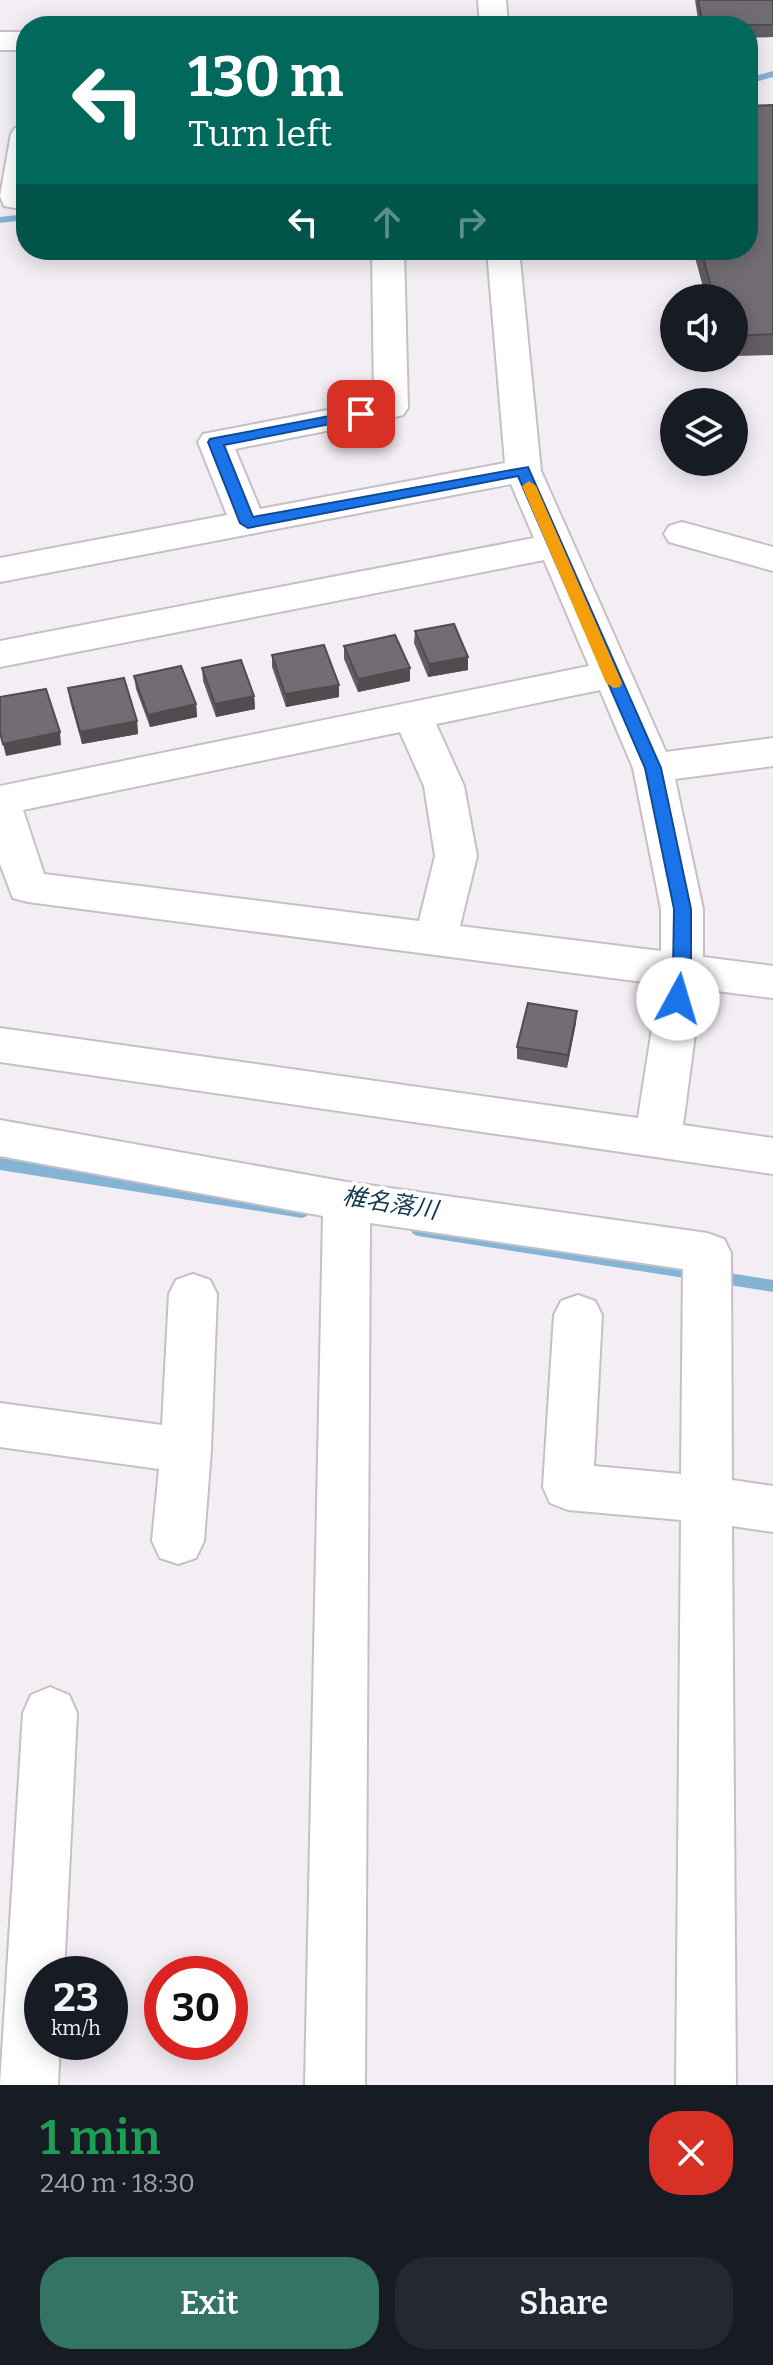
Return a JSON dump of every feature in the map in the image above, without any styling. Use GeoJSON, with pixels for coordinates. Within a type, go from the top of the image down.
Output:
{"type":"FeatureCollection","features":[{"type":"Feature","properties":{"kind":"street"},"geometry":{"type":"LineString","coordinates":[[248,523],[215,442],[391,408],[388,260]]}},
{"type":"Feature","properties":{"kind":"street"},"geometry":{"type":"LineString","coordinates":[[504,260],[523,471],[653,768],[682,909],[682,971],[658,1139]]}},
{"type":"Feature","properties":{"kind":"street"},"geometry":{"type":"LineString","coordinates":[[0,570],[523,471]]}},
{"type":"Feature","properties":{"kind":"street"},"geometry":{"type":"LineString","coordinates":[[682,534],[773,559]]}},
{"type":"Feature","properties":{"kind":"street"},"geometry":{"type":"LineString","coordinates":[[0,654],[554,546]]}},
{"type":"Feature","properties":{"kind":"street"},"geometry":{"type":"LineString","coordinates":[[611,675],[0,800],[28,887],[773,982]]}},
{"type":"Feature","properties":{"kind":"street"},"geometry":{"type":"LineString","coordinates":[[412,715],[444,786],[456,856],[435,940]]}},
{"type":"Feature","properties":{"kind":"street"},"geometry":{"type":"LineString","coordinates":[[653,768],[773,752]]}},
{"type":"Feature","properties":{"kind":"street"},"geometry":{"type":"LineString","coordinates":[[0,1045],[773,1156]]}},
{"type":"Feature","properties":{"kind":"street"},"geometry":{"type":"LineString","coordinates":[[0,1138],[347,1201],[707,1253],[706,2085]]}},
{"type":"Feature","properties":{"kind":"street"},"geometry":{"type":"LineString","coordinates":[[335,2085],[347,1201]]}},
{"type":"Feature","properties":{"kind":"street"},"geometry":{"type":"LineString","coordinates":[[178,1541],[186,1450],[193,1294]]}},
{"type":"Feature","properties":{"kind":"street"},"geometry":{"type":"LineString","coordinates":[[578,1315],[568,1487],[707,1499],[773,1509]]}},
{"type":"Feature","properties":{"kind":"street"},"geometry":{"type":"LineString","coordinates":[[0,1425],[186,1450]]}},
{"type":"Feature","properties":{"kind":"street"},"geometry":{"type":"LineString","coordinates":[[28,2085],[50,1713]]}},
{"type":"Feature","properties":{"kind":"building"},"geometry":{"type":"Polygon","coordinates":[[[698,0],[773,0],[773,25],[758,25],[758,16],[701,16],[698,0]]]}},
{"type":"Feature","properties":{"kind":"building"},"geometry":{"type":"Polygon","coordinates":[[[773,105],[773,334],[748,335],[748,284],[710,284],[704,260],[758,260],[758,106],[773,105]]]}},
{"type":"Feature","properties":{"kind":"building"},"geometry":{"type":"Polygon","coordinates":[[[454,624],[468,657],[429,664],[415,631],[454,624]]]}},
{"type":"Feature","properties":{"kind":"building"},"geometry":{"type":"Polygon","coordinates":[[[395,635],[410,668],[358,679],[344,646],[395,635]]]}},
{"type":"Feature","properties":{"kind":"building"},"geometry":{"type":"Polygon","coordinates":[[[324,645],[339,685],[285,694],[272,655],[324,645]]]}},
{"type":"Feature","properties":{"kind":"building"},"geometry":{"type":"Polygon","coordinates":[[[241,660],[254,696],[215,704],[202,668],[241,660]]]}},
{"type":"Feature","properties":{"kind":"building"},"geometry":{"type":"Polygon","coordinates":[[[181,666],[196,704],[148,715],[134,676],[181,666]]]}},
{"type":"Feature","properties":{"kind":"building"},"geometry":{"type":"Polygon","coordinates":[[[124,678],[137,721],[80,732],[68,688],[124,678]]]}},
{"type":"Feature","properties":{"kind":"building"},"geometry":{"type":"Polygon","coordinates":[[[46,689],[60,732],[3,744],[0,697],[46,689]]]}},
{"type":"Feature","properties":{"kind":"building"},"geometry":{"type":"Polygon","coordinates":[[[528,1003],[577,1011],[568,1055],[517,1047],[528,1003]]]}},
{"type":"Feature","properties":{"kind":"waterway"},"geometry":{"type":"LineString","coordinates":[[758,78],[773,74]]}},
{"type":"Feature","properties":{"kind":"waterway"},"geometry":{"type":"LineString","coordinates":[[0,220],[16,218]]}},
{"type":"Feature","properties":{"kind":"waterway","name":"椎名落川"},"geometry":{"type":"LineString","coordinates":[[0,1164],[302,1212]]}},
{"type":"Feature","properties":{"kind":"waterway","name":"椎名落川"},"geometry":{"type":"LineString","coordinates":[[418,1230],[773,1286]]}},
{"type":"Feature","properties":{"kind":"slow traffic"},"geometry":{"type":"LineString","coordinates":[[529,486],[614,683]]}},
{"type":"Feature","properties":{"kind":"route"},"geometry":{"type":"LineString","coordinates":[[361,414],[215,442],[248,523],[523,471],[653,768],[682,909],[682,971],[678,999]]}}]}
